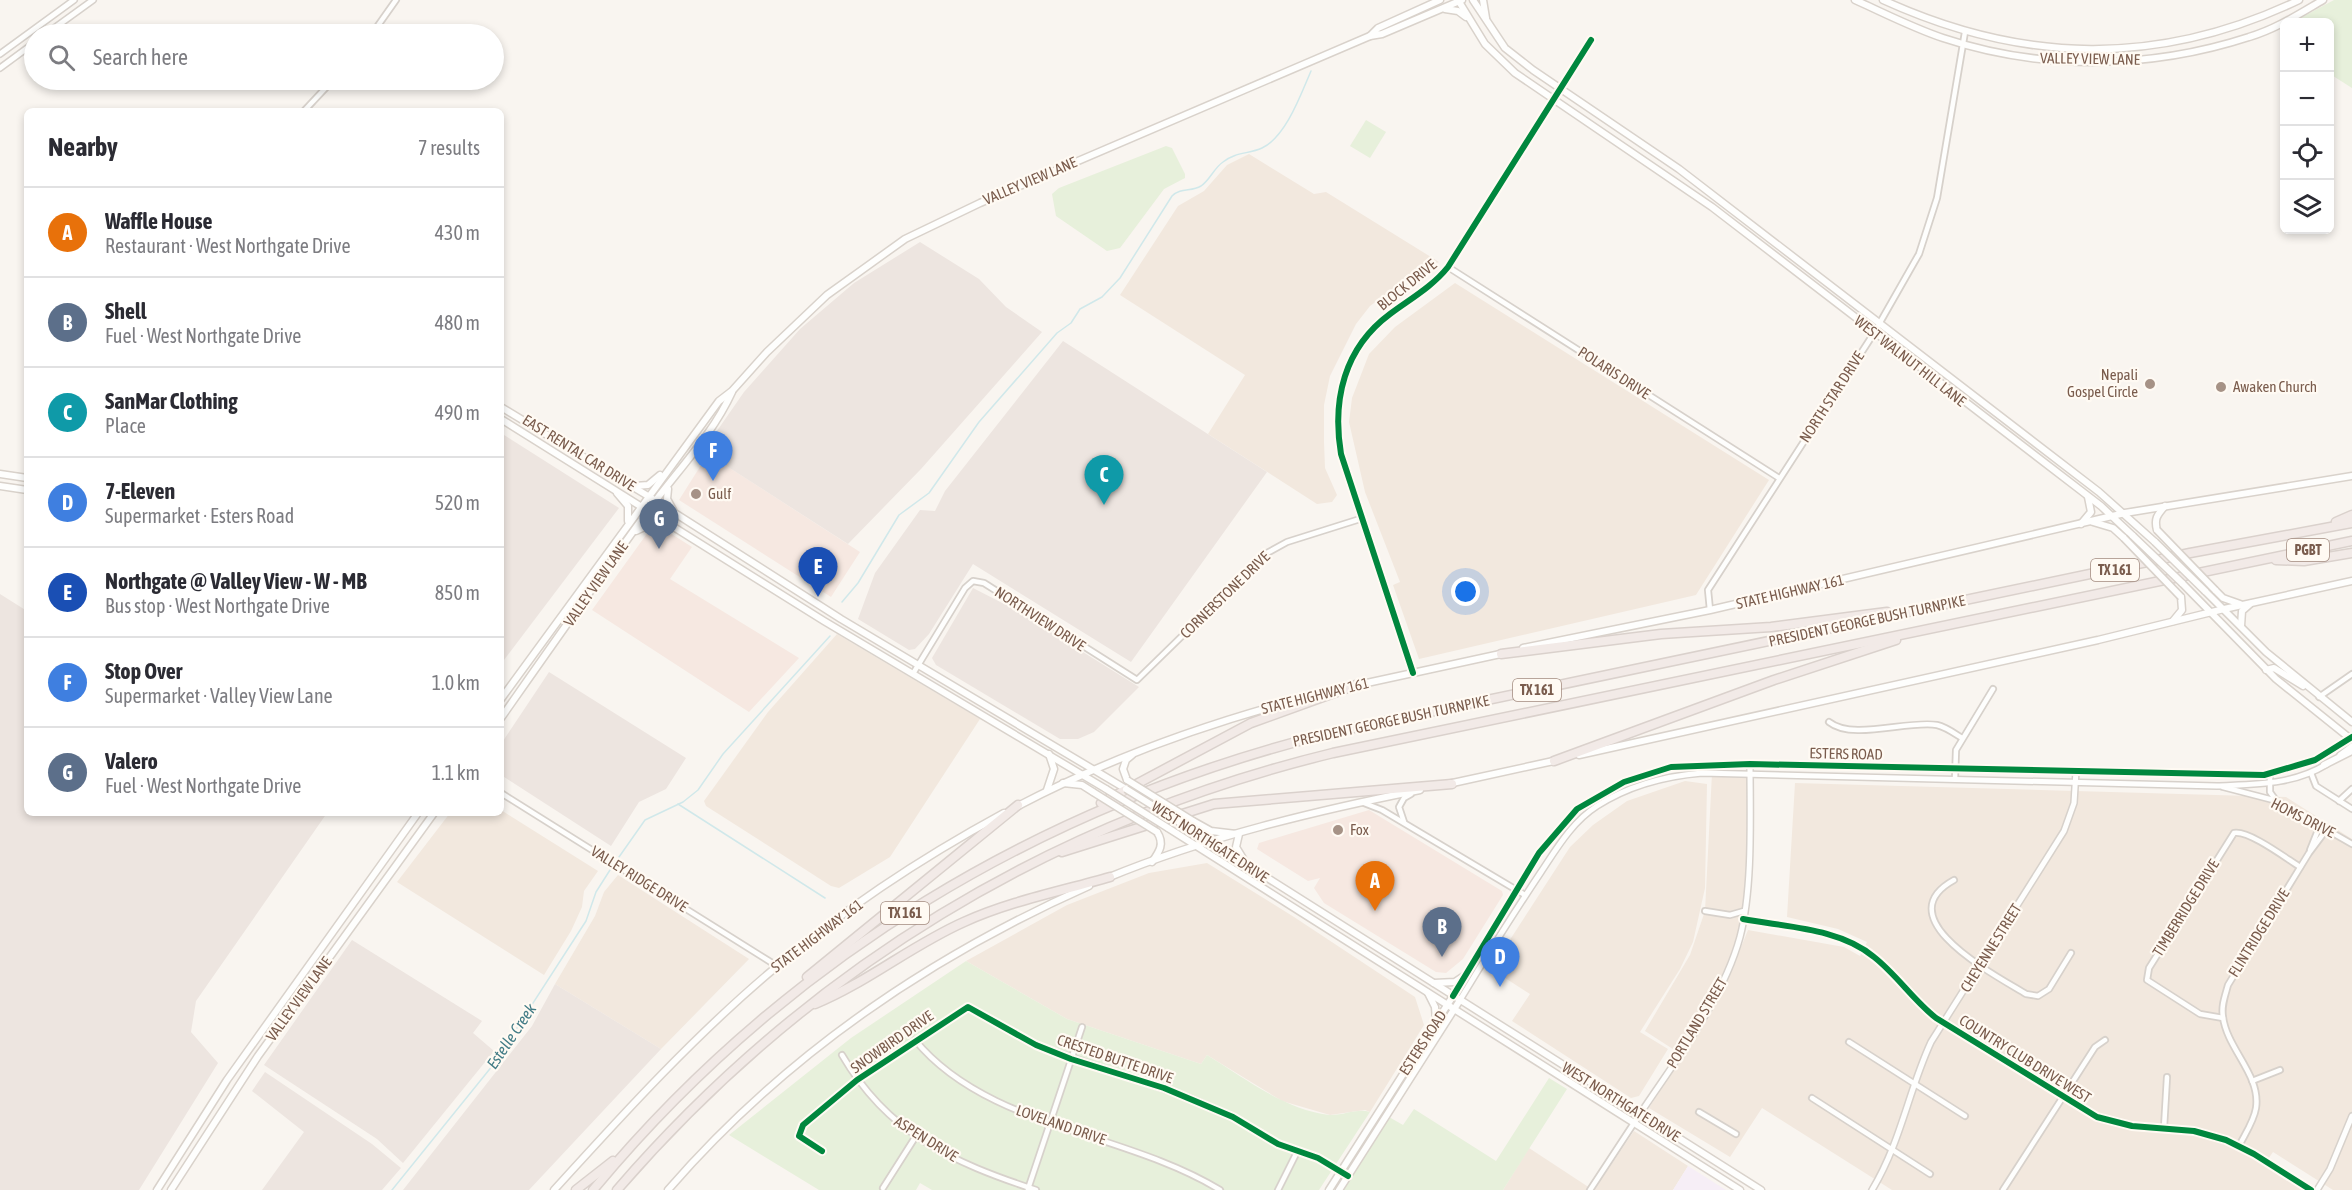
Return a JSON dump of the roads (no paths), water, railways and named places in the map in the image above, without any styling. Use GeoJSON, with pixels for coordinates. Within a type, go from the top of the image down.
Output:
{"type":"FeatureCollection","features":[{"type":"Feature","properties":{"kind":"highway"},"geometry":{"type":"LineString","coordinates":[[2310,533],[2352,515]]}},
{"type":"Feature","properties":{"kind":"highway","name":"PRESIDENT GEORGE BUSH TURNPIKE"},"geometry":{"type":"LineString","coordinates":[[594,1190],[625,1152],[698,1077],[781,1003],[852,949],[903,914],[988,864],[1065,825],[1188,774],[1308,738],[2190,553],[2310,533],[2352,523]]}},
{"type":"Feature","properties":{"kind":"highway","name":"PRESIDENT GEORGE BUSH TURNPIKE"},"geometry":{"type":"LineString","coordinates":[[617,1190],[698,1102],[804,1009],[914,929],[1038,859],[1112,824],[1172,801],[1298,761],[2352,541]]}},
{"type":"Feature","properties":{"kind":"highway"},"geometry":{"type":"LineString","coordinates":[[2263,559],[2304,561],[2352,553]]}},
{"type":"Feature","properties":{"kind":"highway"},"geometry":{"type":"LineString","coordinates":[[1501,654],[1661,634],[1771,627],[1856,615],[1920,610]]}},
{"type":"Feature","properties":{"kind":"highway"},"geometry":{"type":"LineString","coordinates":[[1554,761],[1774,680],[1924,630]]}},
{"type":"Feature","properties":{"kind":"highway"},"geometry":{"type":"LineString","coordinates":[[1065,825],[1108,799],[1251,723],[1356,685]]}},
{"type":"Feature","properties":{"kind":"highway"},"geometry":{"type":"LineString","coordinates":[[1038,859],[1214,804],[1452,784]]}},
{"type":"Feature","properties":{"kind":"highway"},"geometry":{"type":"LineString","coordinates":[[781,1003],[824,961],[1018,805]]}},
{"type":"Feature","properties":{"kind":"highway"},"geometry":{"type":"LineString","coordinates":[[804,1009],[844,992],[965,921],[1110,877]]}},
{"type":"Feature","properties":{"kind":"highway"},"geometry":{"type":"LineString","coordinates":[[576,1190],[625,1152]]}},
{"type":"Feature","properties":{"kind":"main road","name":"VALLEY VIEW LANE"},"geometry":{"type":"LineString","coordinates":[[1370,36],[1378,28],[1440,0]]}},
{"type":"Feature","properties":{"kind":"main road","name":"WEST WALNUT HILL LANE"},"geometry":{"type":"LineString","coordinates":[[1473,0],[1505,48],[1789,252],[2125,513],[2306,687],[2352,722]]}},
{"type":"Feature","properties":{"kind":"main road"},"geometry":{"type":"LineString","coordinates":[[1483,0],[1491,30]]}},
{"type":"Feature","properties":{"kind":"main road","name":"VALLEY VIEW LANE"},"geometry":{"type":"LineString","coordinates":[[1855,0],[1934,35],[1993,52],[2055,61],[2139,61],[2194,53],[2251,37],[2323,0]]}},
{"type":"Feature","properties":{"kind":"main road","name":"VALLEY VIEW LANE"},"geometry":{"type":"LineString","coordinates":[[1883,0],[1923,18],[1998,41],[2053,48],[2087,49],[2153,46],[2217,34],[2255,21],[2300,0]]}},
{"type":"Feature","properties":{"kind":"main road","name":"VALLEY VIEW LANE"},"geometry":{"type":"LineString","coordinates":[[504,695],[719,401],[732,391],[767,352],[827,295],[905,239],[980,202],[1370,36],[1382,34],[1459,1]]}},
{"type":"Feature","properties":{"kind":"main road","name":"WEST WALNUT HILL LANE"},"geometry":{"type":"LineString","coordinates":[[1459,1],[1468,18],[1498,58],[1708,204],[2088,496],[2193,594],[2266,670],[2351,738]]}},
{"type":"Feature","properties":{"kind":"main road"},"geometry":{"type":"LineString","coordinates":[[1441,9],[1458,11],[1468,18]]}},
{"type":"Feature","properties":{"kind":"main road"},"geometry":{"type":"LineString","coordinates":[[1708,204],[1714,196]]}},
{"type":"Feature","properties":{"kind":"main road"},"geometry":{"type":"LineString","coordinates":[[1782,261],[1789,252]]}},
{"type":"Feature","properties":{"kind":"main road","name":"VALLEY VIEW LANE"},"geometry":{"type":"LineString","coordinates":[[504,714],[725,407],[732,391]]}},
{"type":"Feature","properties":{"kind":"main road","name":"EAST RENTAL CAR DRIVE"},"geometry":{"type":"LineString","coordinates":[[504,409],[656,501]]}},
{"type":"Feature","properties":{"kind":"main road","name":"EAST RENTAL CAR DRIVE"},"geometry":{"type":"LineString","coordinates":[[504,421],[640,506]]}},
{"type":"Feature","properties":{"kind":"main road"},"geometry":{"type":"LineString","coordinates":[[2036,456],[2042,448]]}},
{"type":"Feature","properties":{"kind":"main road"},"geometry":{"type":"LineString","coordinates":[[630,485],[648,485],[668,469]]}},
{"type":"Feature","properties":{"kind":"main road"},"geometry":{"type":"LineString","coordinates":[[0,474],[24,478]]}},
{"type":"Feature","properties":{"kind":"main road","name":"STATE HIGHWAY 161"},"geometry":{"type":"LineString","coordinates":[[554,1190],[700,1037],[777,966],[892,880],[949,843],[1018,805],[1094,768],[1265,708],[1356,685],[1562,639],[1710,610],[2125,513],[2352,476]]}},
{"type":"Feature","properties":{"kind":"main road"},"geometry":{"type":"LineString","coordinates":[[0,486],[24,490]]}},
{"type":"Feature","properties":{"kind":"main road"},"geometry":{"type":"LineString","coordinates":[[668,487],[669,504],[690,524]]}},
{"type":"Feature","properties":{"kind":"main road"},"geometry":{"type":"LineString","coordinates":[[613,488],[628,506],[627,524]]}},
{"type":"Feature","properties":{"kind":"main road"},"geometry":{"type":"LineString","coordinates":[[2079,525],[2091,512],[2088,496]]}},
{"type":"Feature","properties":{"kind":"main road","name":"WEST NORTHGATE DRIVE"},"geometry":{"type":"LineString","coordinates":[[656,501],[782,582],[1094,768],[1374,948],[1761,1190]]}},
{"type":"Feature","properties":{"kind":"main road"},"geometry":{"type":"LineString","coordinates":[[2165,505],[2154,522],[2157,530],[2223,598],[2242,605]]}},
{"type":"Feature","properties":{"kind":"main road","name":"WEST NORTHGATE DRIVE"},"geometry":{"type":"LineString","coordinates":[[640,506],[776,591],[1082,773],[1740,1190]]}},
{"type":"Feature","properties":{"kind":"main road"},"geometry":{"type":"LineString","coordinates":[[2092,522],[2113,528],[2181,597],[2182,610],[2173,621]]}},
{"type":"Feature","properties":{"kind":"main road"},"geometry":{"type":"LineString","coordinates":[[633,533],[653,523],[669,524]]}},
{"type":"Feature","properties":{"kind":"main road"},"geometry":{"type":"LineString","coordinates":[[668,1190],[750,1103],[813,1049],[857,1016],[952,955],[1034,911],[1110,877],[1239,834],[1360,802],[1452,784],[2352,581]]}},
{"type":"Feature","properties":{"kind":"main road"},"geometry":{"type":"LineString","coordinates":[[776,591],[782,582]]}},
{"type":"Feature","properties":{"kind":"main road"},"geometry":{"type":"LineString","coordinates":[[2241,627],[2242,611],[2252,603]]}},
{"type":"Feature","properties":{"kind":"main road"},"geometry":{"type":"LineString","coordinates":[[2266,670],[2274,668],[2306,687]]}},
{"type":"Feature","properties":{"kind":"main road"},"geometry":{"type":"LineString","coordinates":[[1135,752],[1126,759],[1122,769],[1127,780],[1211,831],[1239,834]]}},
{"type":"Feature","properties":{"kind":"main road"},"geometry":{"type":"LineString","coordinates":[[2324,765],[2352,752]]}},
{"type":"Feature","properties":{"kind":"main road"},"geometry":{"type":"LineString","coordinates":[[1047,791],[1054,769],[1049,754]]}},
{"type":"Feature","properties":{"kind":"main road"},"geometry":{"type":"LineString","coordinates":[[1063,783],[1082,785],[1157,832],[1162,843],[1152,862]]}},
{"type":"Feature","properties":{"kind":"main road","name":"VALLEY VIEW LANE"},"geometry":{"type":"LineString","coordinates":[[157,1190],[227,1080],[416,816]]}},
{"type":"Feature","properties":{"kind":"main road","name":"VALLEY VIEW LANE"},"geometry":{"type":"LineString","coordinates":[[171,1190],[237,1088],[432,816]]}},
{"type":"Feature","properties":{"kind":"main road"},"geometry":{"type":"LineString","coordinates":[[1239,834],[1236,847],[1248,866]]}},
{"type":"Feature","properties":{"kind":"main road"},"geometry":{"type":"LineString","coordinates":[[332,933],[342,939]]}},
{"type":"Feature","properties":{"kind":"main road"},"geometry":{"type":"LineString","coordinates":[[1369,956],[1374,948]]}},
{"type":"Feature","properties":{"kind":"main road"},"geometry":{"type":"LineString","coordinates":[[1432,983],[1455,982],[1467,974]]}},
{"type":"Feature","properties":{"kind":"main road"},"geometry":{"type":"LineString","coordinates":[[1428,993],[1435,1007],[1435,1024]]}},
{"type":"Feature","properties":{"kind":"main road","name":"ESTERS ROAD"},"geometry":{"type":"LineString","coordinates":[[1329,1190],[1453,996]]}},
{"type":"Feature","properties":{"kind":"main road","name":"ESTERS ROAD"},"geometry":{"type":"LineString","coordinates":[[1339,1190],[1460,1000]]}},
{"type":"Feature","properties":{"kind":"main road"},"geometry":{"type":"LineString","coordinates":[[1546,1068],[1550,1057]]}},
{"type":"Feature","properties":{"kind":"main road"},"geometry":{"type":"LineString","coordinates":[[227,1080],[237,1088]]}},
{"type":"Feature","properties":{"kind":"main road"},"geometry":{"type":"LineString","coordinates":[[1711,1172],[1717,1163]]}},
{"type":"Feature","properties":{"kind":"street"},"geometry":{"type":"LineString","coordinates":[[41,24],[74,0]]}},
{"type":"Feature","properties":{"kind":"street"},"geometry":{"type":"LineString","coordinates":[[60,24],[93,0]]}},
{"type":"Feature","properties":{"kind":"street"},"geometry":{"type":"LineString","coordinates":[[379,24],[396,0]]}},
{"type":"Feature","properties":{"kind":"street","name":"NORTH STAR DRIVE"},"geometry":{"type":"LineString","coordinates":[[1710,610],[1708,590],[1874,333],[1910,273],[1929,229],[1965,32]]}},
{"type":"Feature","properties":{"kind":"street"},"geometry":{"type":"LineString","coordinates":[[0,54],[24,36]]}},
{"type":"Feature","properties":{"kind":"street","name":"BLOCK DRIVE"},"geometry":{"type":"LineString","coordinates":[[1413,673],[1360,519],[1341,454],[1337,430],[1338,400],[1344,376],[1364,338],[1387,316],[1434,282],[1448,267],[1591,40]]}},
{"type":"Feature","properties":{"kind":"street"},"geometry":{"type":"LineString","coordinates":[[0,68],[24,50]]}},
{"type":"Feature","properties":{"kind":"street"},"geometry":{"type":"LineString","coordinates":[[307,108],[324,90]]}},
{"type":"Feature","properties":{"kind":"street","name":"POLARIS DRIVE"},"geometry":{"type":"LineString","coordinates":[[1448,267],[1779,478]]}},
{"type":"Feature","properties":{"kind":"street","name":"CORNERSTONE DRIVE"},"geometry":{"type":"LineString","coordinates":[[1137,680],[1267,553],[1287,542],[1360,519]]}},
{"type":"Feature","properties":{"kind":"street","name":"NORTHVIEW DRIVE"},"geometry":{"type":"LineString","coordinates":[[914,672],[965,588],[973,581],[984,583],[1137,680]]}},
{"type":"Feature","properties":{"kind":"street"},"geometry":{"type":"LineString","coordinates":[[2319,697],[2352,674]]}},
{"type":"Feature","properties":{"kind":"street"},"geometry":{"type":"LineString","coordinates":[[1954,779],[1956,750],[1993,689]]}},
{"type":"Feature","properties":{"kind":"street"},"geometry":{"type":"LineString","coordinates":[[1829,722],[1836,728],[1865,729],[1936,725],[1962,738]]}},
{"type":"Feature","properties":{"kind":"street","name":"ESTERS ROAD"},"geometry":{"type":"LineString","coordinates":[[1453,996],[1552,837],[1577,809],[1592,798],[1632,778],[1671,767],[1750,764],[2270,775],[2315,760],[2351,738]]}},
{"type":"Feature","properties":{"kind":"street","name":"ESTERS ROAD"},"geometry":{"type":"LineString","coordinates":[[1460,1000],[1525,895],[1567,834],[1598,805],[1626,791],[1685,775],[1750,774],[2217,786],[2272,783],[2311,773],[2352,746]]}},
{"type":"Feature","properties":{"kind":"street","name":"PORTLAND STREET"},"geometry":{"type":"LineString","coordinates":[[1590,1190],[1721,986],[1736,950],[1744,911],[1750,764]]}},
{"type":"Feature","properties":{"kind":"street","name":"CHEYENNE STREET"},"geometry":{"type":"LineString","coordinates":[[1872,1190],[1893,1150],[1931,1042],[2064,831],[2074,802],[2076,771]]}},
{"type":"Feature","properties":{"kind":"street"},"geometry":{"type":"LineString","coordinates":[[2311,773],[2316,786],[2352,809]]}},
{"type":"Feature","properties":{"kind":"street"},"geometry":{"type":"LineString","coordinates":[[2161,774],[2161,784]]}},
{"type":"Feature","properties":{"kind":"street"},"geometry":{"type":"LineString","coordinates":[[2270,775],[2272,783],[2270,792],[2277,801]]}},
{"type":"Feature","properties":{"kind":"street","name":"HOMS DRIVE"},"geometry":{"type":"LineString","coordinates":[[2217,786],[2277,801],[2352,844]]}},
{"type":"Feature","properties":{"kind":"street"},"geometry":{"type":"LineString","coordinates":[[2339,801],[2352,789]]}},
{"type":"Feature","properties":{"kind":"street"},"geometry":{"type":"LineString","coordinates":[[1406,824],[1399,807],[1404,798],[1418,790]]}},
{"type":"Feature","properties":{"kind":"street","name":"VALLEY RIDGE DRIVE"},"geometry":{"type":"LineString","coordinates":[[504,795],[777,966]]}},
{"type":"Feature","properties":{"kind":"street"},"geometry":{"type":"LineString","coordinates":[[1592,798],[1598,805]]}},
{"type":"Feature","properties":{"kind":"street"},"geometry":{"type":"LineString","coordinates":[[1360,802],[1382,810],[1525,895]]}},
{"type":"Feature","properties":{"kind":"street","name":"FLINTRIDGE DRIVE"},"geometry":{"type":"LineString","coordinates":[[2309,853],[2320,825]]}},
{"type":"Feature","properties":{"kind":"street","name":"FLINTRIDGE DRIVE"},"geometry":{"type":"LineString","coordinates":[[2223,1018],[2228,985],[2300,867],[2327,829]]}},
{"type":"Feature","properties":{"kind":"street","name":"TIMBERRIDGE DRIVE"},"geometry":{"type":"LineString","coordinates":[[2223,1018],[2200,1014],[2147,980],[2149,968],[2234,833],[2239,832],[2253,838],[2300,867]]}},
{"type":"Feature","properties":{"kind":"street"},"geometry":{"type":"LineString","coordinates":[[1954,880],[1943,886],[1930,912],[1933,921],[1952,944],[2026,994],[2038,996],[2049,989],[2071,953]]}},
{"type":"Feature","properties":{"kind":"street"},"geometry":{"type":"LineString","coordinates":[[1705,911],[1730,915],[1744,911]]}},
{"type":"Feature","properties":{"kind":"street","name":"COUNTRY CLUB DRIVE WEST"},"geometry":{"type":"LineString","coordinates":[[1743,919],[1831,936],[1857,945],[1874,957],[1922,1007],[2082,1110],[2110,1121],[2193,1131],[2239,1146],[2312,1190]]}},
{"type":"Feature","properties":{"kind":"street","name":"SNOWBIRD DRIVE"},"geometry":{"type":"LineString","coordinates":[[822,1151],[802,1139],[798,1133],[802,1125],[857,1080],[915,1040],[962,1008],[973,1008]]}},
{"type":"Feature","properties":{"kind":"street","name":"CRESTED BUTTE DRIVE"},"geometry":{"type":"LineString","coordinates":[[973,1008],[1002,1027],[1071,1059],[1190,1098],[1233,1117],[1278,1144],[1298,1150],[1348,1176]]}},
{"type":"Feature","properties":{"kind":"street"},"geometry":{"type":"LineString","coordinates":[[2223,1018],[2231,1045],[2252,1082],[2256,1108],[2239,1146]]}},
{"type":"Feature","properties":{"kind":"street"},"geometry":{"type":"LineString","coordinates":[[1028,1189],[1082,1027]]}},
{"type":"Feature","properties":{"kind":"street","name":"LOVELAND DRIVE"},"geometry":{"type":"LineString","coordinates":[[915,1040],[937,1064],[967,1084],[1010,1107],[1156,1158],[1220,1190]]}},
{"type":"Feature","properties":{"kind":"street"},"geometry":{"type":"LineString","coordinates":[[2003,1190],[2095,1047],[2104,1040]]}},
{"type":"Feature","properties":{"kind":"street"},"geometry":{"type":"LineString","coordinates":[[1849,1042],[1965,1116]]}},
{"type":"Feature","properties":{"kind":"street","name":"ASPEN DRIVE"},"geometry":{"type":"LineString","coordinates":[[842,1055],[857,1080],[883,1110],[916,1136],[980,1171],[1036,1190]]}},
{"type":"Feature","properties":{"kind":"street"},"geometry":{"type":"LineString","coordinates":[[2252,1082],[2280,1070]]}},
{"type":"Feature","properties":{"kind":"street"},"geometry":{"type":"LineString","coordinates":[[2164,1128],[2166,1077]]}},
{"type":"Feature","properties":{"kind":"street"},"geometry":{"type":"LineString","coordinates":[[1812,1098],[1930,1174]]}},
{"type":"Feature","properties":{"kind":"street"},"geometry":{"type":"LineString","coordinates":[[1699,1112],[1736,1134]]}},
{"type":"Feature","properties":{"kind":"street"},"geometry":{"type":"LineString","coordinates":[[2317,1190],[2331,1166],[2352,1116]]}},
{"type":"Feature","properties":{"kind":"street"},"geometry":{"type":"LineString","coordinates":[[883,1188],[916,1136]]}},
{"type":"Feature","properties":{"kind":"street"},"geometry":{"type":"LineString","coordinates":[[1278,1190],[1298,1150]]}},
{"type":"Feature","properties":{"kind":"waterway"},"geometry":{"type":"LineString","coordinates":[[842,602],[858,583],[899,515],[929,493],[979,422],[1057,333],[1071,323],[1080,309],[1102,297],[1120,278],[1172,196],[1179,191],[1201,186],[1228,159],[1257,150],[1271,142],[1292,114],[1311,71]]}},
{"type":"Feature","properties":{"kind":"waterway"},"geometry":{"type":"LineString","coordinates":[[619,857],[645,820],[683,802],[698,790],[723,754],[830,636]]}},
{"type":"Feature","properties":{"kind":"waterway"},"geometry":{"type":"LineString","coordinates":[[678,804],[825,898]]}},
{"type":"Feature","properties":{"kind":"waterway","name":"Estelle Creek"},"geometry":{"type":"LineString","coordinates":[[392,1190],[493,1065],[586,921],[596,892],[610,870]]}},
{"type":"Feature","properties":{"kind":"place","name":"Nepali Gospel Circle"},"geometry":{"type":"Point","coordinates":[2150,384]}},
{"type":"Feature","properties":{"kind":"place","name":"Awaken Church"},"geometry":{"type":"Point","coordinates":[2221,387]}},
{"type":"Feature","properties":{"kind":"place","name":"Stop Over"},"geometry":{"type":"Point","coordinates":[713,481]}},
{"type":"Feature","properties":{"kind":"place","name":"Gulf"},"geometry":{"type":"Point","coordinates":[696,494]}},
{"type":"Feature","properties":{"kind":"place","name":"SanMar Clothing"},"geometry":{"type":"Point","coordinates":[1104,505]}},
{"type":"Feature","properties":{"kind":"place","name":"Valero"},"geometry":{"type":"Point","coordinates":[659,549]}},
{"type":"Feature","properties":{"kind":"place","name":"Northgate @ Valley View - W - MB"},"geometry":{"type":"Point","coordinates":[818,597]}},
{"type":"Feature","properties":{"kind":"place","name":"Fox"},"geometry":{"type":"Point","coordinates":[1338,830]}},
{"type":"Feature","properties":{"kind":"place","name":"Waffle House"},"geometry":{"type":"Point","coordinates":[1375,911]}},
{"type":"Feature","properties":{"kind":"place","name":"Shell"},"geometry":{"type":"Point","coordinates":[1442,957]}},
{"type":"Feature","properties":{"kind":"place","name":"7-Eleven"},"geometry":{"type":"Point","coordinates":[1500,987]}}]}
